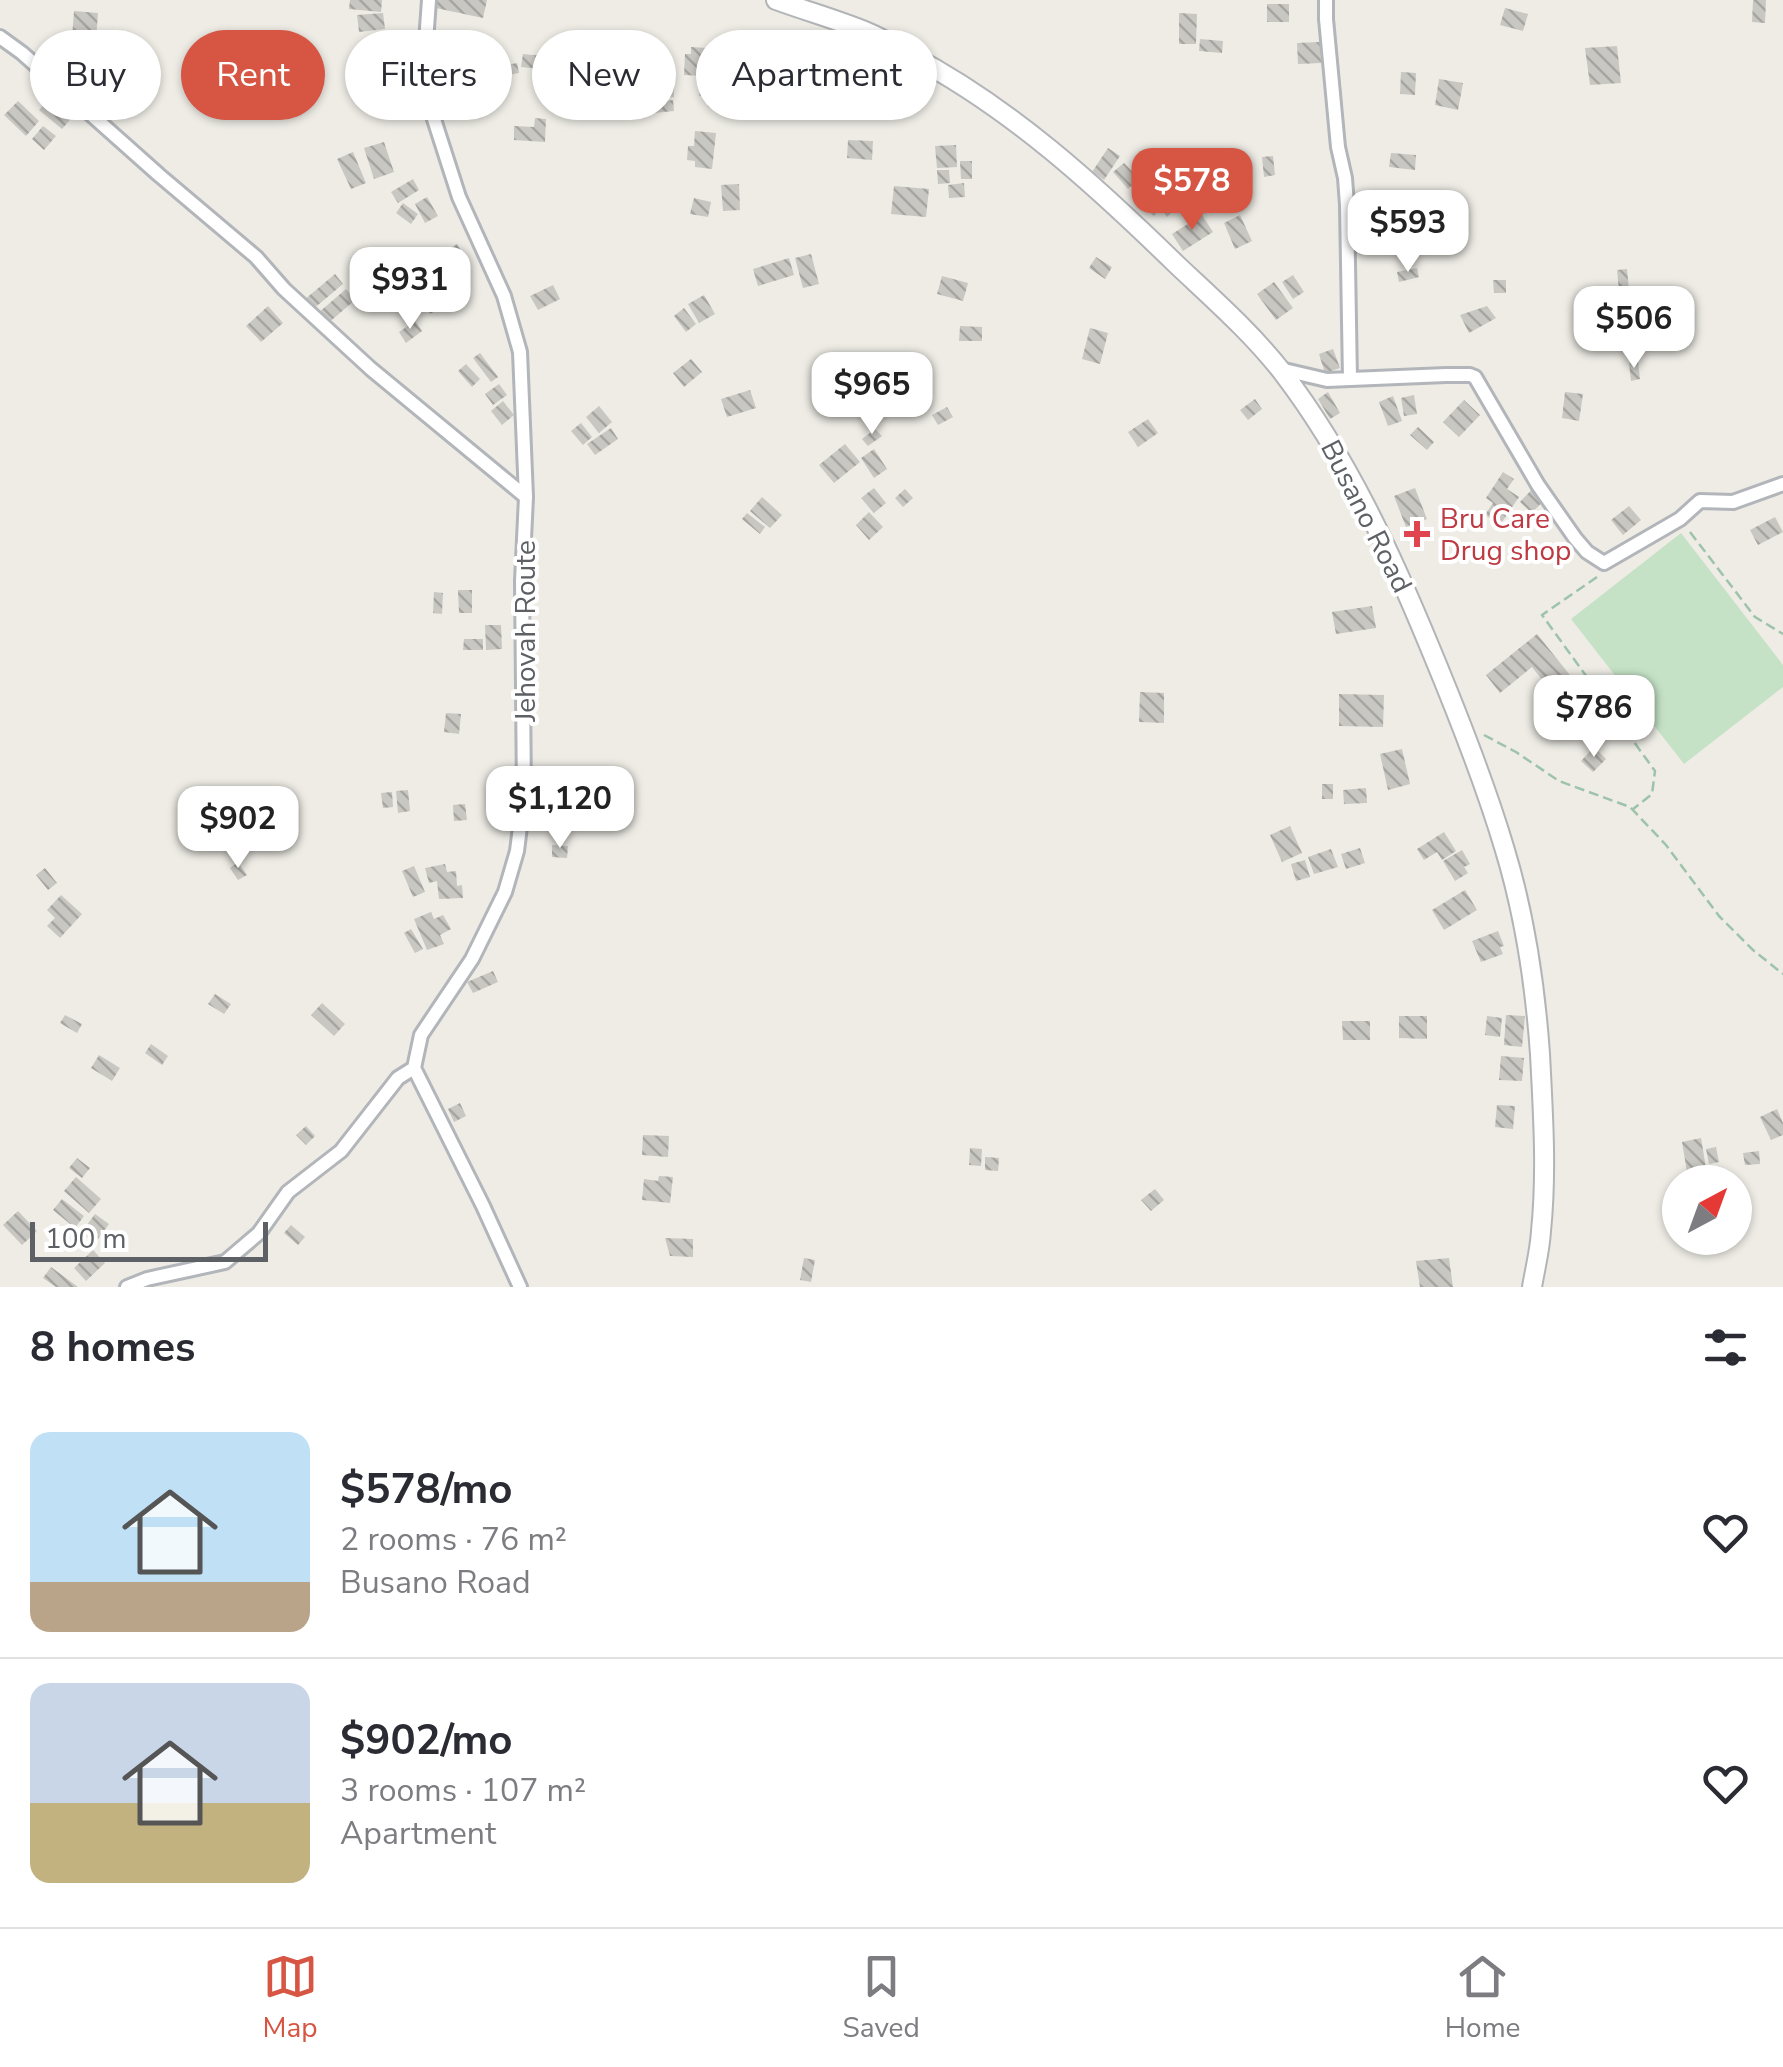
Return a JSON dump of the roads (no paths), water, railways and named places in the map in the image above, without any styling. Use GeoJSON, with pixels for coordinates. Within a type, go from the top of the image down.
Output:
{"type":"FeatureCollection","features":[{"type":"Feature","properties":{"kind":"street","name":"Jehovah Route"},"geometry":{"type":"LineString","coordinates":[[414,1068],[421,1034],[472,959],[505,892],[517,850],[524,795],[522,581],[526,497],[520,352],[504,296],[459,197],[432,113],[426,42],[429,0]]}},
{"type":"Feature","properties":{"kind":"street","name":"Busano Road"},"geometry":{"type":"LineString","coordinates":[[776,0],[869,33],[945,74],[1017,123],[1074,168],[1242,327],[1280,369],[1315,417],[1372,516],[1412,603],[1505,849],[1530,951],[1538,1014],[1545,1167],[1541,1235],[1532,1287]]}},
{"type":"Feature","properties":{"kind":"street"},"geometry":{"type":"LineString","coordinates":[[1326,0],[1336,128],[1347,205],[1350,380]]}},
{"type":"Feature","properties":{"kind":"street"},"geometry":{"type":"LineString","coordinates":[[0,37],[256,257],[284,289],[371,368],[526,497]]}},
{"type":"Feature","properties":{"kind":"street"},"geometry":{"type":"LineString","coordinates":[[1280,369],[1327,380],[1464,374],[1475,377],[1538,485],[1575,538],[1604,563],[1680,519],[1700,501],[1733,502],[1783,484]]}},
{"type":"Feature","properties":{"kind":"street"},"geometry":{"type":"LineString","coordinates":[[127,1287],[225,1262],[260,1233],[288,1192],[341,1151],[398,1078],[414,1068],[520,1287]]}},
{"type":"Feature","properties":{"kind":"place","name":"Bru Care Drug shop"},"geometry":{"type":"Point","coordinates":[1417,534]}}]}
